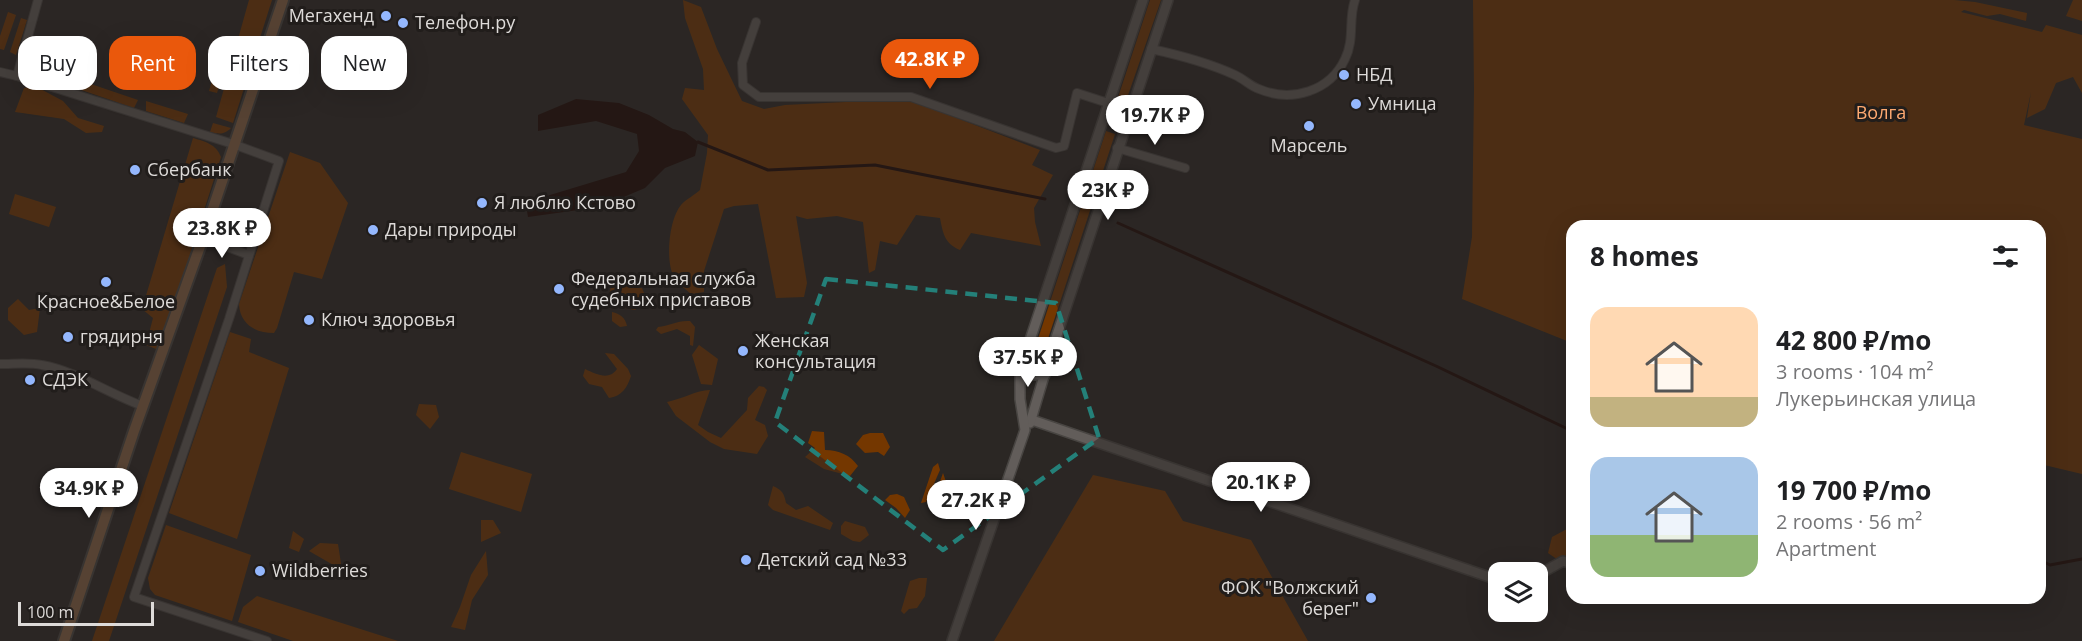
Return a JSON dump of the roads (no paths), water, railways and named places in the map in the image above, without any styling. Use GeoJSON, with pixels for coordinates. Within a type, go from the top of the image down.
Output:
{"type":"FeatureCollection","features":[{"type":"Feature","properties":{"kind":"main road"},"geometry":{"type":"LineString","coordinates":[[64,641],[283,0]]}},
{"type":"Feature","properties":{"kind":"street"},"geometry":{"type":"LineString","coordinates":[[17,76],[38,0]]}},
{"type":"Feature","properties":{"kind":"street"},"geometry":{"type":"LineString","coordinates":[[1025,430],[1020,399],[1020,370],[1143,0]]}},
{"type":"Feature","properties":{"kind":"street"},"geometry":{"type":"LineString","coordinates":[[952,641],[1025,430],[1032,420],[1118,148],[1168,0]]}},
{"type":"Feature","properties":{"kind":"street"},"geometry":{"type":"LineString","coordinates":[[1151,49],[1171,53],[1236,75],[1258,89],[1285,96],[1316,90],[1333,76],[1345,59],[1352,38],[1352,10],[1355,0]]}},
{"type":"Feature","properties":{"kind":"street"},"geometry":{"type":"LineString","coordinates":[[756,22],[742,63],[743,85],[759,97],[911,97],[1056,148],[1064,146],[1077,93],[1108,103]]}},
{"type":"Feature","properties":{"kind":"street"},"geometry":{"type":"LineString","coordinates":[[0,72],[233,144],[279,161],[134,597],[267,641]]}},
{"type":"Feature","properties":{"kind":"street"},"geometry":{"type":"LineString","coordinates":[[1118,148],[1185,168]]}},
{"type":"Feature","properties":{"kind":"street"},"geometry":{"type":"LineString","coordinates":[[203,238],[249,255]]}},
{"type":"Feature","properties":{"kind":"street"},"geometry":{"type":"LineString","coordinates":[[0,364],[44,365],[97,385],[143,406]]}},
{"type":"Feature","properties":{"kind":"street"},"geometry":{"type":"LineString","coordinates":[[1020,370],[1030,375],[1045,375]]}},
{"type":"Feature","properties":{"kind":"street"},"geometry":{"type":"LineString","coordinates":[[1032,420],[1488,577]]}},
{"type":"Feature","properties":{"kind":"street"},"geometry":{"type":"LineString","coordinates":[[1548,569],[1563,561],[1566,562]]}},
{"type":"Feature","properties":{"kind":"waterway"},"geometry":{"type":"LineString","coordinates":[[698,142],[768,170],[875,165],[1045,199]]}},
{"type":"Feature","properties":{"kind":"waterway"},"geometry":{"type":"LineString","coordinates":[[1118,223],[1436,366],[1566,428]]}},
{"type":"Feature","properties":{"kind":"waterway"},"geometry":{"type":"LineString","coordinates":[[2046,563],[2050,565],[2082,559]]}},
{"type":"Feature","properties":{"kind":"place","name":"Мегахенд"},"geometry":{"type":"Point","coordinates":[386,16]}},
{"type":"Feature","properties":{"kind":"place","name":"Телефон.ру"},"geometry":{"type":"Point","coordinates":[403,23]}},
{"type":"Feature","properties":{"kind":"place","name":"НБД"},"geometry":{"type":"Point","coordinates":[1344,75]}},
{"type":"Feature","properties":{"kind":"place","name":"Умница"},"geometry":{"type":"Point","coordinates":[1356,104]}},
{"type":"Feature","properties":{"kind":"place","name":"Марсель"},"geometry":{"type":"Point","coordinates":[1309,126]}},
{"type":"Feature","properties":{"kind":"place","name":"Сбербанк"},"geometry":{"type":"Point","coordinates":[135,170]}},
{"type":"Feature","properties":{"kind":"place","name":"Я люблю Кстово"},"geometry":{"type":"Point","coordinates":[482,203]}},
{"type":"Feature","properties":{"kind":"place","name":"Дары природы"},"geometry":{"type":"Point","coordinates":[373,230]}},
{"type":"Feature","properties":{"kind":"place","name":"Красное&Белое"},"geometry":{"type":"Point","coordinates":[106,282]}},
{"type":"Feature","properties":{"kind":"place","name":"Федеральная служба судебных приставов"},"geometry":{"type":"Point","coordinates":[559,289]}},
{"type":"Feature","properties":{"kind":"place","name":"Ключ здоровья"},"geometry":{"type":"Point","coordinates":[309,320]}},
{"type":"Feature","properties":{"kind":"place","name":"грядирня"},"geometry":{"type":"Point","coordinates":[68,337]}},
{"type":"Feature","properties":{"kind":"place","name":"Женская консультация"},"geometry":{"type":"Point","coordinates":[743,351]}},
{"type":"Feature","properties":{"kind":"place","name":"СДЭК"},"geometry":{"type":"Point","coordinates":[30,380]}},
{"type":"Feature","properties":{"kind":"place","name":"Детский сад №33"},"geometry":{"type":"Point","coordinates":[746,560]}},
{"type":"Feature","properties":{"kind":"place","name":"Wildberries"},"geometry":{"type":"Point","coordinates":[260,571]}},
{"type":"Feature","properties":{"kind":"place","name":"ФОК \"Волжский берег\""},"geometry":{"type":"Point","coordinates":[1371,598]}},
{"type":"Feature","properties":{"kind":"park label","name":"Волга"},"geometry":{"type":"Point","coordinates":[1881,113]}}]}
